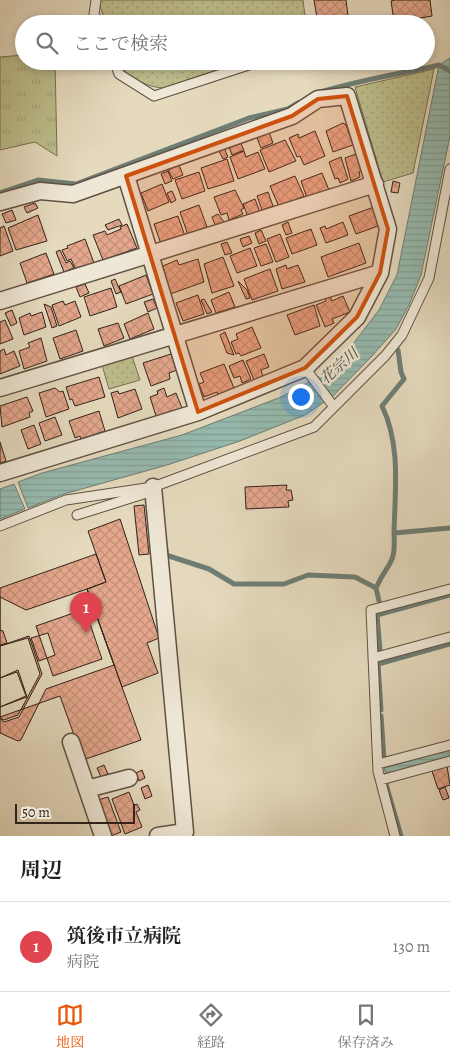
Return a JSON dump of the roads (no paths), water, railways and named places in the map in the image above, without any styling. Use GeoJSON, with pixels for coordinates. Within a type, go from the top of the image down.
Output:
{"type":"FeatureCollection","features":[{"type":"Feature","properties":{"kind":"street"},"geometry":{"type":"LineString","coordinates":[[0,202],[40,191],[73,194],[292,116],[318,99],[347,96],[388,229],[380,273],[357,317],[308,372],[198,412],[0,473]]}},
{"type":"Feature","properties":{"kind":"street"},"geometry":{"type":"LineString","coordinates":[[126,176],[198,412]]}},
{"type":"Feature","properties":{"kind":"street"},"geometry":{"type":"LineString","coordinates":[[0,301],[375,184]]}},
{"type":"Feature","properties":{"kind":"street"},"geometry":{"type":"LineString","coordinates":[[0,388],[380,273]]}},
{"type":"Feature","properties":{"kind":"street"},"geometry":{"type":"LineString","coordinates":[[153,489],[185,832],[158,836]]}},
{"type":"Feature","properties":{"kind":"street"},"geometry":{"type":"LineString","coordinates":[[71,742],[103,836]]}},
{"type":"Feature","properties":{"kind":"street"},"geometry":{"type":"LineString","coordinates":[[87,790],[129,778]]}},
{"type":"Feature","properties":{"kind":"lane"},"geometry":{"type":"LineString","coordinates":[[94,15],[96,0]]}},
{"type":"Feature","properties":{"kind":"lane"},"geometry":{"type":"LineString","coordinates":[[117,70],[119,74],[154,96],[234,70]]}},
{"type":"Feature","properties":{"kind":"lane"},"geometry":{"type":"LineString","coordinates":[[77,516],[314,427],[332,405],[395,346],[417,306],[429,278],[450,169]]}},
{"type":"Feature","properties":{"kind":"lane"},"geometry":{"type":"LineString","coordinates":[[308,372],[332,405]]}},
{"type":"Feature","properties":{"kind":"lane"},"geometry":{"type":"LineString","coordinates":[[1,526],[66,500],[153,489]]}},
{"type":"Feature","properties":{"kind":"lane"},"geometry":{"type":"LineString","coordinates":[[395,836],[378,764],[371,610],[450,589]]}},
{"type":"Feature","properties":{"kind":"lane"},"geometry":{"type":"LineString","coordinates":[[373,658],[450,637]]}},
{"type":"Feature","properties":{"kind":"lane"},"geometry":{"type":"LineString","coordinates":[[378,764],[450,745]]}},
{"type":"Feature","properties":{"kind":"lane"},"geometry":{"type":"LineString","coordinates":[[381,780],[450,761]]}},
{"type":"Feature","properties":{"kind":"water","name":"花宗川"},"geometry":{"type":"Polygon","coordinates":[[[450,58],[450,136],[421,275],[409,305],[396,329],[371,357],[333,396],[305,415],[240,441],[167,465],[64,494],[28,508],[18,482],[42,473],[182,435],[281,397],[318,377],[349,349],[379,310],[397,275],[439,65],[450,58]]]}},
{"type":"Feature","properties":{"kind":"water"},"geometry":{"type":"Polygon","coordinates":[[[14,484],[25,509],[0,519],[0,489],[14,484]]]}},
{"type":"Feature","properties":{"kind":"water"},"geometry":{"type":"Polygon","coordinates":[[[450,749],[450,757],[386,774],[384,768],[450,749]]]}},
{"type":"Feature","properties":{"kind":"waterway"},"geometry":{"type":"LineString","coordinates":[[435,66],[439,65],[450,71]]}},
{"type":"Feature","properties":{"kind":"waterway"},"geometry":{"type":"LineString","coordinates":[[321,92],[416,70]]}},
{"type":"Feature","properties":{"kind":"waterway"},"geometry":{"type":"LineString","coordinates":[[0,193],[38,180],[76,184],[249,118],[288,109],[298,103]]}},
{"type":"Feature","properties":{"kind":"waterway"},"geometry":{"type":"LineString","coordinates":[[398,350],[401,372],[404,379],[382,406],[392,436],[396,468],[394,533],[450,528]]}},
{"type":"Feature","properties":{"kind":"waterway"},"geometry":{"type":"LineString","coordinates":[[379,601],[376,588],[394,552],[394,533]]}},
{"type":"Feature","properties":{"kind":"waterway"},"geometry":{"type":"LineString","coordinates":[[166,550],[166,555],[209,569],[234,584],[284,584],[308,575],[355,577],[376,588]]}},
{"type":"Feature","properties":{"kind":"waterway"},"geometry":{"type":"LineString","coordinates":[[380,650],[377,615],[450,595]]}},
{"type":"Feature","properties":{"kind":"waterway"},"geometry":{"type":"LineString","coordinates":[[381,710],[378,664],[450,644]]}},
{"type":"Feature","properties":{"kind":"waterway"},"geometry":{"type":"LineString","coordinates":[[381,716],[384,759]]}},
{"type":"Feature","properties":{"kind":"waterway"},"geometry":{"type":"LineString","coordinates":[[385,781],[401,836]]}},
{"type":"Feature","properties":{"kind":"place","name":"筑後市立病院"},"geometry":{"type":"Point","coordinates":[86,633]}}]}
